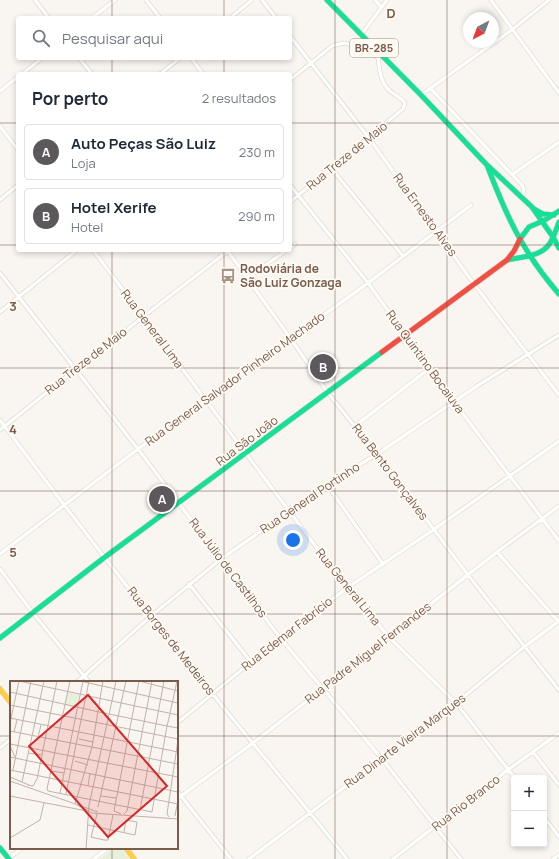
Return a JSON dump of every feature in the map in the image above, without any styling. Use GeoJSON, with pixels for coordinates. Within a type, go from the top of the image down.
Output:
{"type":"FeatureCollection","features":[{"type":"Feature","properties":{"kind":"main road","name":"BR-285"},"geometry":{"type":"LineString","coordinates":[[327,0],[380,57],[421,95],[486,164],[532,208],[559,248]]}},
{"type":"Feature","properties":{"kind":"main road","name":"BR-285"},"geometry":{"type":"LineString","coordinates":[[486,164],[511,225],[529,256],[559,294]]}},
{"type":"Feature","properties":{"kind":"main road"},"geometry":{"type":"LineString","coordinates":[[532,208],[543,214],[554,215]]}},
{"type":"Feature","properties":{"kind":"main road"},"geometry":{"type":"LineString","coordinates":[[520,239],[529,227],[542,222],[559,211]]}},
{"type":"Feature","properties":{"kind":"main road"},"geometry":{"type":"LineString","coordinates":[[529,256],[544,251],[549,246],[559,222]]}},
{"type":"Feature","properties":{"kind":"main road","name":"Rua São João"},"geometry":{"type":"LineString","coordinates":[[0,638],[105,557],[179,504],[405,334],[507,260],[520,239]]}},
{"type":"Feature","properties":{"kind":"main road","name":"Rua São João"},"geometry":{"type":"LineString","coordinates":[[507,260],[529,256]]}},
{"type":"Feature","properties":{"kind":"main road"},"geometry":{"type":"LineString","coordinates":[[0,689],[10,702]]}},
{"type":"Feature","properties":{"kind":"main road"},"geometry":{"type":"LineString","coordinates":[[0,848],[9,859]]}},
{"type":"Feature","properties":{"kind":"main road"},"geometry":{"type":"LineString","coordinates":[[127,849],[134,859]]}},
{"type":"Feature","properties":{"kind":"street"},"geometry":{"type":"LineString","coordinates":[[35,0],[47,16]]}},
{"type":"Feature","properties":{"kind":"street"},"geometry":{"type":"LineString","coordinates":[[95,16],[115,0]]}},
{"type":"Feature","properties":{"kind":"street"},"geometry":{"type":"LineString","coordinates":[[146,0],[158,16]]}},
{"type":"Feature","properties":{"kind":"street"},"geometry":{"type":"LineString","coordinates":[[232,16],[252,0]]}},
{"type":"Feature","properties":{"kind":"street"},"geometry":{"type":"LineString","coordinates":[[262,0],[274,16]]}},
{"type":"Feature","properties":{"kind":"street"},"geometry":{"type":"LineString","coordinates":[[375,0],[381,7]]}},
{"type":"Feature","properties":{"kind":"street"},"geometry":{"type":"LineString","coordinates":[[361,35],[387,0]]}},
{"type":"Feature","properties":{"kind":"street"},"geometry":{"type":"LineString","coordinates":[[491,0],[559,93]]}},
{"type":"Feature","properties":{"kind":"street"},"geometry":{"type":"LineString","coordinates":[[421,95],[513,29],[549,0]]}},
{"type":"Feature","properties":{"kind":"street","name":"Rua Ernesto Alves"},"geometry":{"type":"LineString","coordinates":[[292,38],[369,138],[474,284],[559,395]]}},
{"type":"Feature","properties":{"kind":"street"},"geometry":{"type":"LineString","coordinates":[[292,78],[332,46],[343,43],[354,45],[380,57]]}},
{"type":"Feature","properties":{"kind":"street","name":"Rua Treze de Maio"},"geometry":{"type":"LineString","coordinates":[[292,200],[404,109],[405,103],[402,99],[384,85],[381,78],[380,57]]}},
{"type":"Feature","properties":{"kind":"street"},"geometry":{"type":"LineString","coordinates":[[24,72],[40,60]]}},
{"type":"Feature","properties":{"kind":"street"},"geometry":{"type":"LineString","coordinates":[[82,60],[90,72]]}},
{"type":"Feature","properties":{"kind":"street"},"geometry":{"type":"LineString","coordinates":[[162,72],[178,60]]}},
{"type":"Feature","properties":{"kind":"street"},"geometry":{"type":"LineString","coordinates":[[193,60],[202,72]]}},
{"type":"Feature","properties":{"kind":"street"},"geometry":{"type":"LineString","coordinates":[[0,91],[16,79]]}},
{"type":"Feature","properties":{"kind":"street"},"geometry":{"type":"LineString","coordinates":[[431,89],[513,174],[524,189],[522,198]]}},
{"type":"Feature","properties":{"kind":"street"},"geometry":{"type":"LineString","coordinates":[[0,126],[16,147]]}},
{"type":"Feature","properties":{"kind":"street"},"geometry":{"type":"LineString","coordinates":[[513,174],[559,142]]}},
{"type":"Feature","properties":{"kind":"street"},"geometry":{"type":"LineString","coordinates":[[332,169],[403,256]]}},
{"type":"Feature","properties":{"kind":"street"},"geometry":{"type":"LineString","coordinates":[[0,200],[16,187]]}},
{"type":"Feature","properties":{"kind":"street","name":"Rua Quintino Bocaiuva"},"geometry":{"type":"LineString","coordinates":[[292,188],[368,283],[454,402],[559,541]]}},
{"type":"Feature","properties":{"kind":"street","name":"Rua General Salvador Pinheiro Machado"},"geometry":{"type":"LineString","coordinates":[[0,554],[138,449],[368,283],[471,205]]}},
{"type":"Feature","properties":{"kind":"street"},"geometry":{"type":"LineString","coordinates":[[553,237],[559,233]]}},
{"type":"Feature","properties":{"kind":"street"},"geometry":{"type":"LineString","coordinates":[[0,312],[74,252]]}},
{"type":"Feature","properties":{"kind":"street","name":"Rua General Lima"},"geometry":{"type":"LineString","coordinates":[[95,252],[347,588],[389,637],[456,703],[513,775]]}},
{"type":"Feature","properties":{"kind":"street","name":"Rua Treze de Maio"},"geometry":{"type":"LineString","coordinates":[[0,430],[225,252]]}},
{"type":"Feature","properties":{"kind":"street","name":"Rua Bento Gonçalves"},"geometry":{"type":"LineString","coordinates":[[229,252],[328,393],[377,454],[433,530],[559,690]]}},
{"type":"Feature","properties":{"kind":"street"},"geometry":{"type":"LineString","coordinates":[[247,278],[284,252]]}},
{"type":"Feature","properties":{"kind":"street","name":"Rua Júlio de Castilhos"},"geometry":{"type":"LineString","coordinates":[[0,273],[138,449],[281,639],[382,759],[461,859]]}},
{"type":"Feature","properties":{"kind":"street","name":"Rua General Portinho"},"geometry":{"type":"LineString","coordinates":[[78,681],[151,616],[221,559],[327,485],[377,454],[527,354],[559,335]]}},
{"type":"Feature","properties":{"kind":"street"},"geometry":{"type":"LineString","coordinates":[[355,426],[430,368]]}},
{"type":"Feature","properties":{"kind":"street","name":"Rua Borges de Medeiros"},"geometry":{"type":"LineString","coordinates":[[0,420],[151,616],[347,859]]}},
{"type":"Feature","properties":{"kind":"street","name":"Rua Edemar Fabrício"},"geometry":{"type":"LineString","coordinates":[[178,721],[251,662],[347,588],[433,530],[559,441]]}},
{"type":"Feature","properties":{"kind":"street"},"geometry":{"type":"LineString","coordinates":[[327,485],[383,564]]}},
{"type":"Feature","properties":{"kind":"street","name":"Rua Padre Miguel Fernandes"},"geometry":{"type":"LineString","coordinates":[[178,798],[253,743],[497,552],[559,506]]}},
{"type":"Feature","properties":{"kind":"street"},"geometry":{"type":"LineString","coordinates":[[497,552],[559,621]]}},
{"type":"Feature","properties":{"kind":"street"},"geometry":{"type":"LineString","coordinates":[[0,569],[33,613],[88,681]]}},
{"type":"Feature","properties":{"kind":"street"},"geometry":{"type":"LineString","coordinates":[[190,584],[251,662]]}},
{"type":"Feature","properties":{"kind":"street","name":"Rua Dinarte Vieira Marques"},"geometry":{"type":"LineString","coordinates":[[249,859],[456,703],[524,647],[559,621]]}},
{"type":"Feature","properties":{"kind":"street","name":"Rua Rio Branco"},"geometry":{"type":"LineString","coordinates":[[393,859],[509,769],[559,733]]}},
{"type":"Feature","properties":{"kind":"street"},"geometry":{"type":"LineString","coordinates":[[0,748],[10,740]]}},
{"type":"Feature","properties":{"kind":"street"},"geometry":{"type":"LineString","coordinates":[[533,752],[559,785]]}},
{"type":"Feature","properties":{"kind":"street"},"geometry":{"type":"LineString","coordinates":[[178,792],[231,859]]}},
{"type":"Feature","properties":{"kind":"street"},"geometry":{"type":"LineString","coordinates":[[547,821],[559,837]]}},
{"type":"Feature","properties":{"kind":"street"},"geometry":{"type":"LineString","coordinates":[[9,859],[21,849]]}},
{"type":"Feature","properties":{"kind":"street"},"geometry":{"type":"LineString","coordinates":[[94,859],[107,849]]}},
{"type":"Feature","properties":{"kind":"street"},"geometry":{"type":"LineString","coordinates":[[553,859],[559,855]]}},
{"type":"Feature","properties":{"kind":"green space"},"geometry":{"type":"Polygon","coordinates":[[[113,849],[122,849],[129,859],[100,859],[113,849]]]}},
{"type":"Feature","properties":{"kind":"traffic: fast"},"geometry":{"type":"LineString","coordinates":[[327,0],[421,95],[486,164],[532,207],[559,248]]}},
{"type":"Feature","properties":{"kind":"traffic: fast"},"geometry":{"type":"LineString","coordinates":[[487,165],[501,200],[525,248],[546,279],[559,294]]}},
{"type":"Feature","properties":{"kind":"traffic: fast"},"geometry":{"type":"LineString","coordinates":[[534,209],[543,214],[554,215]]}},
{"type":"Feature","properties":{"kind":"traffic: fast"},"geometry":{"type":"LineString","coordinates":[[520,239],[529,227],[545,220],[559,211]]}},
{"type":"Feature","properties":{"kind":"traffic: fast"},"geometry":{"type":"LineString","coordinates":[[529,256],[546,248],[552,240],[559,222]]}},
{"type":"Feature","properties":{"kind":"traffic: fast"},"geometry":{"type":"LineString","coordinates":[[507,260],[529,256]]}},
{"type":"Feature","properties":{"kind":"traffic: fast"},"geometry":{"type":"LineString","coordinates":[[0,638],[105,557],[382,352]]}},
{"type":"Feature","properties":{"kind":"traffic: fast"},"geometry":{"type":"LineString","coordinates":[[0,848],[9,859]]}},
{"type":"Feature","properties":{"kind":"traffic: slow"},"geometry":{"type":"LineString","coordinates":[[0,689],[10,702]]}},
{"type":"Feature","properties":{"kind":"traffic: slow"},"geometry":{"type":"LineString","coordinates":[[127,849],[134,859]]}},
{"type":"Feature","properties":{"kind":"traffic: jam"},"geometry":{"type":"LineString","coordinates":[[382,352],[507,260],[514,251],[520,239]]}},
{"type":"Feature","properties":{"kind":"place","name":"Rodoviária de São Luiz Gonzaga"},"geometry":{"type":"Point","coordinates":[228,276]}},
{"type":"Feature","properties":{"kind":"place","name":"Hotel Xerife"},"geometry":{"type":"Point","coordinates":[323,367]}},
{"type":"Feature","properties":{"kind":"place","name":"Auto Peças São Luiz"},"geometry":{"type":"Point","coordinates":[162,499]}}]}
